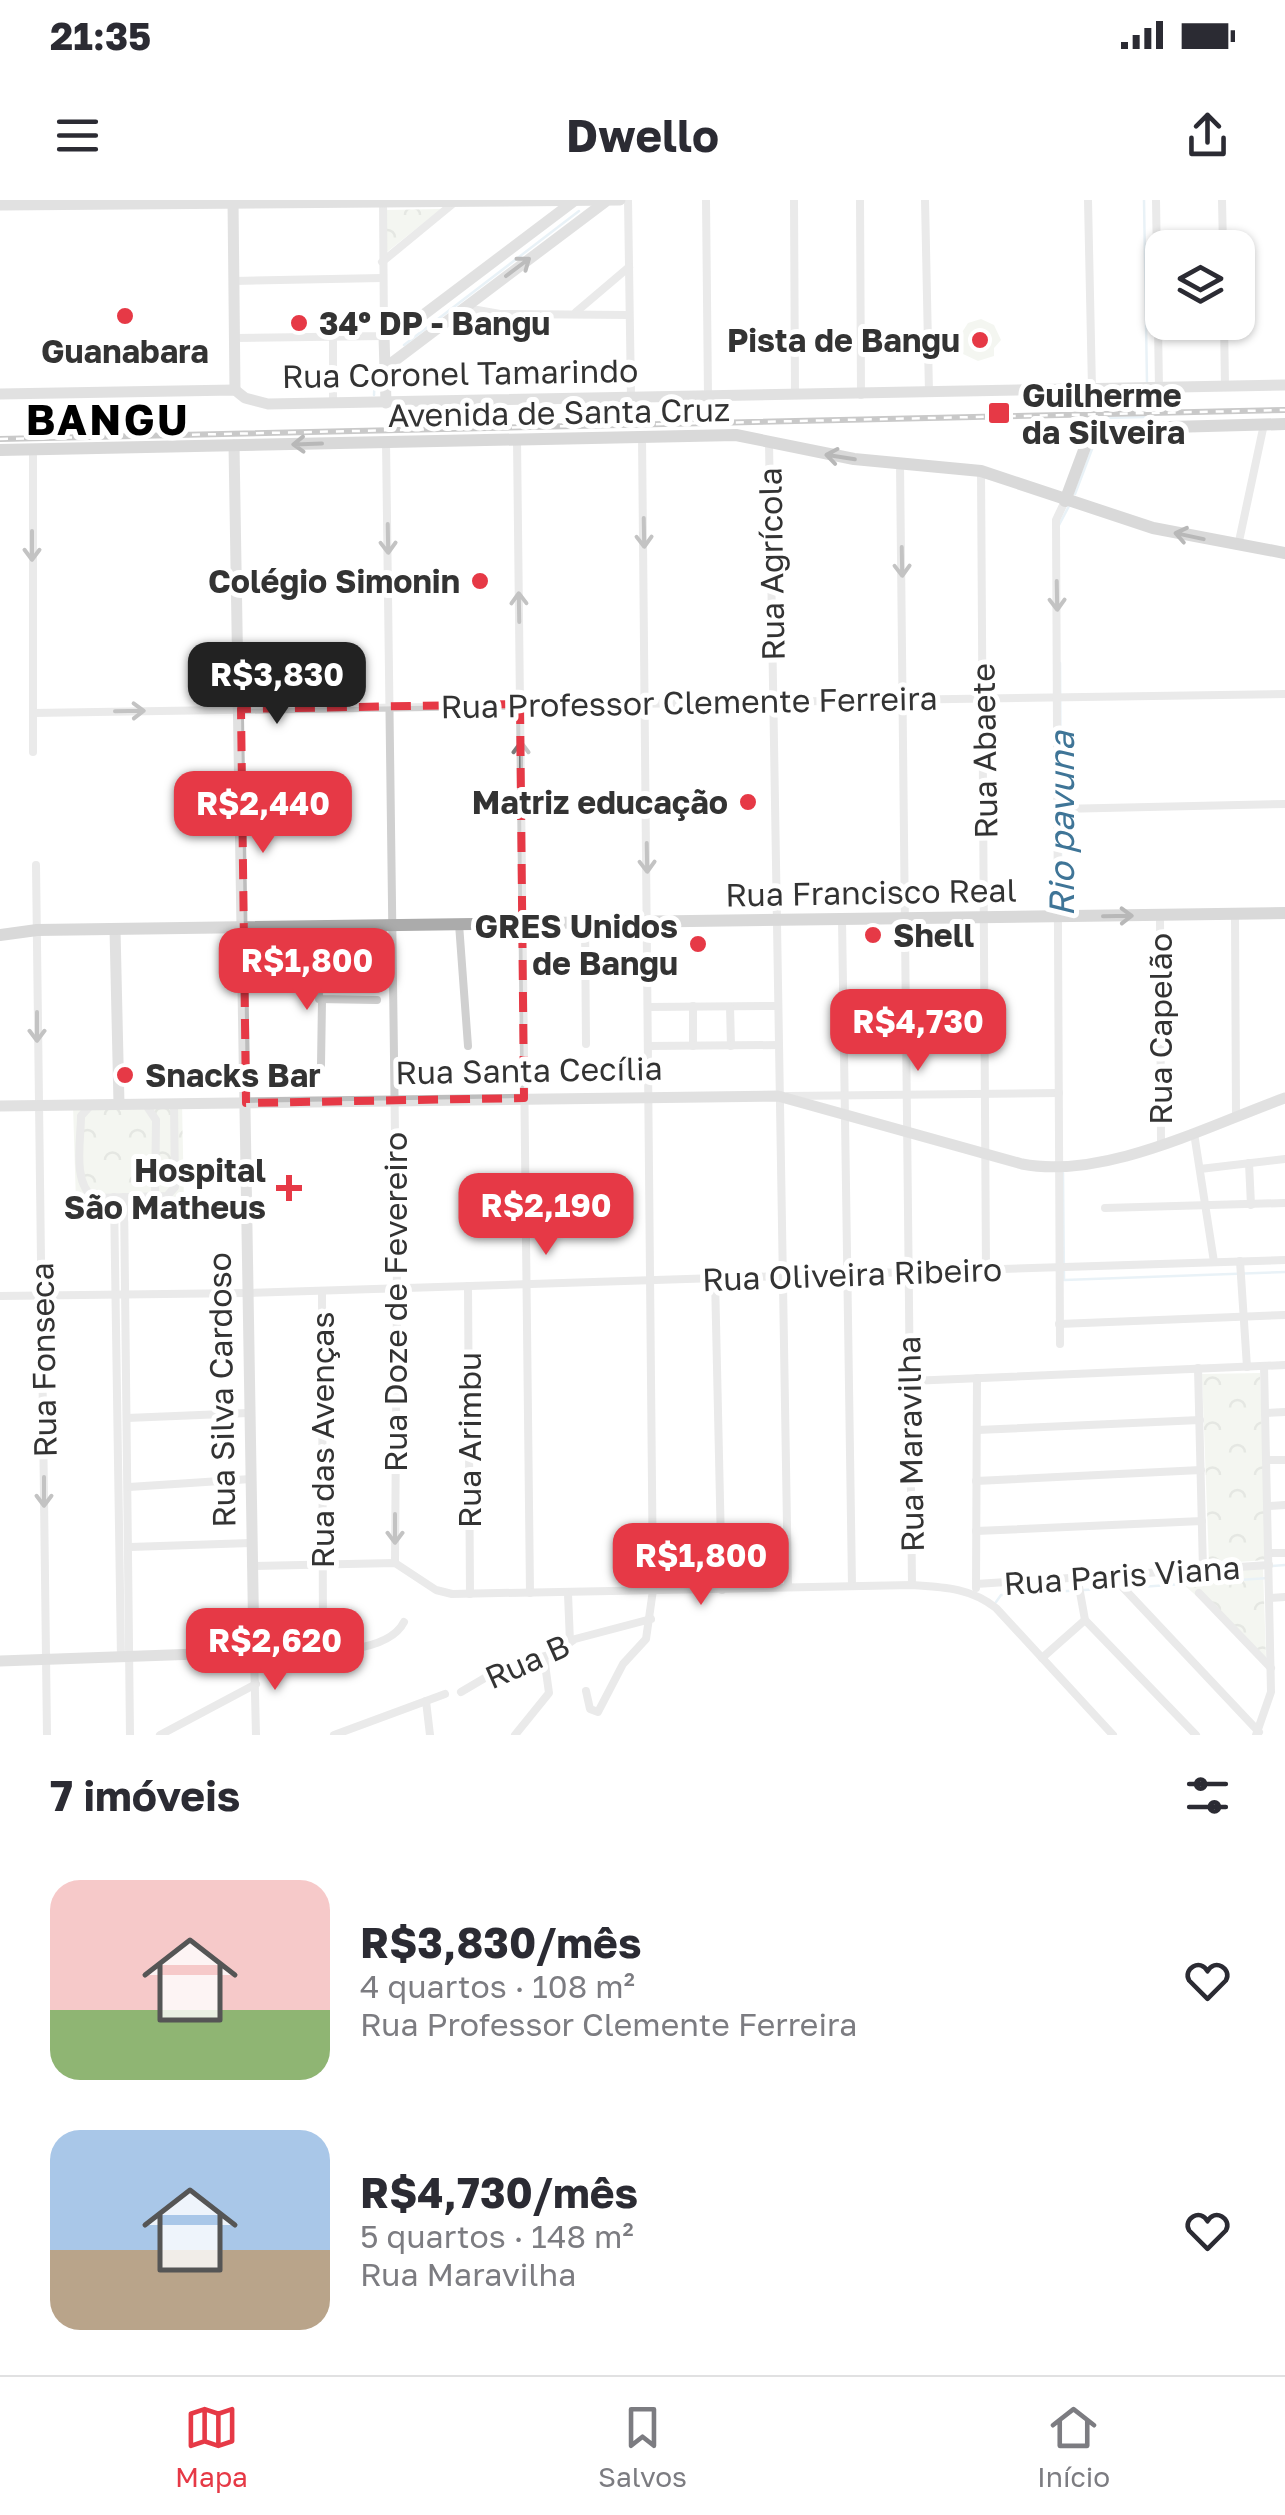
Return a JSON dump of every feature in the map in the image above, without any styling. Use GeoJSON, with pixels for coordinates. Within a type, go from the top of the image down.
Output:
{"type":"FeatureCollection","features":[{"type":"Feature","properties":{"kind":"main road"},"geometry":{"type":"LineString","coordinates":[[1064,501],[1090,434],[1097,429],[1285,424]]}},
{"type":"Feature","properties":{"kind":"main road","name":"Avenida de Santa Cruz"},"geometry":{"type":"LineString","coordinates":[[0,450],[736,435],[900,464],[980,471],[1152,528],[1285,553]]}},
{"type":"Feature","properties":{"kind":"main road","name":"Rua Francisco Real"},"geometry":{"type":"LineString","coordinates":[[0,934],[37,930],[1285,913]]}},
{"type":"Feature","properties":{"kind":"street"},"geometry":{"type":"LineString","coordinates":[[546,200],[547,221]]}},
{"type":"Feature","properties":{"kind":"street"},"geometry":{"type":"LineString","coordinates":[[385,368],[608,200]]}},
{"type":"Feature","properties":{"kind":"street"},"geometry":{"type":"LineString","coordinates":[[0,205],[620,200]]}},
{"type":"Feature","properties":{"kind":"street"},"geometry":{"type":"LineString","coordinates":[[628,200],[631,397]]}},
{"type":"Feature","properties":{"kind":"street"},"geometry":{"type":"LineString","coordinates":[[706,200],[708,396]]}},
{"type":"Feature","properties":{"kind":"street"},"geometry":{"type":"LineString","coordinates":[[794,200],[795,395]]}},
{"type":"Feature","properties":{"kind":"street"},"geometry":{"type":"LineString","coordinates":[[860,200],[861,394]]}},
{"type":"Feature","properties":{"kind":"street"},"geometry":{"type":"LineString","coordinates":[[925,200],[929,393]]}},
{"type":"Feature","properties":{"kind":"street"},"geometry":{"type":"LineString","coordinates":[[1088,200],[1092,389]]}},
{"type":"Feature","properties":{"kind":"street"},"geometry":{"type":"LineString","coordinates":[[1156,200],[1159,388]]}},
{"type":"Feature","properties":{"kind":"street"},"geometry":{"type":"LineString","coordinates":[[1222,200],[1222,230]]}},
{"type":"Feature","properties":{"kind":"street"},"geometry":{"type":"LineString","coordinates":[[233,202],[235,390]]}},
{"type":"Feature","properties":{"kind":"street"},"geometry":{"type":"LineString","coordinates":[[382,202],[386,403]]}},
{"type":"Feature","properties":{"kind":"street"},"geometry":{"type":"LineString","coordinates":[[382,262],[454,202]]}},
{"type":"Feature","properties":{"kind":"street"},"geometry":{"type":"LineString","coordinates":[[236,338],[384,336],[406,328],[573,202]]}},
{"type":"Feature","properties":{"kind":"street"},"geometry":{"type":"LineString","coordinates":[[576,312],[629,267]]}},
{"type":"Feature","properties":{"kind":"street"},"geometry":{"type":"LineString","coordinates":[[234,281],[382,278]]}},
{"type":"Feature","properties":{"kind":"street"},"geometry":{"type":"LineString","coordinates":[[466,308],[500,314],[629,315]]}},
{"type":"Feature","properties":{"kind":"street"},"geometry":{"type":"LineString","coordinates":[[333,336],[333,404]]}},
{"type":"Feature","properties":{"kind":"street"},"geometry":{"type":"LineString","coordinates":[[1225,340],[1226,386]]}},
{"type":"Feature","properties":{"kind":"street","name":"Rua Coronel Tamarindo"},"geometry":{"type":"LineString","coordinates":[[0,394],[235,390],[245,398],[268,404],[333,404],[1285,385]]}},
{"type":"Feature","properties":{"kind":"street"},"geometry":{"type":"LineString","coordinates":[[1238,546],[1264,424]]}},
{"type":"Feature","properties":{"kind":"street"},"geometry":{"type":"LineString","coordinates":[[586,1690],[590,1709],[598,1712],[624,1664],[646,1639],[653,1590],[642,436]]}},
{"type":"Feature","properties":{"kind":"street"},"geometry":{"type":"LineString","coordinates":[[516,438],[530,1593]]}},
{"type":"Feature","properties":{"kind":"street","name":"Rua Doze de Fevereiro"},"geometry":{"type":"LineString","coordinates":[[386,442],[398,1289],[395,1563]]}},
{"type":"Feature","properties":{"kind":"street","name":"Rua Agrícola"},"geometry":{"type":"LineString","coordinates":[[769,442],[788,1586]]}},
{"type":"Feature","properties":{"kind":"street","name":"Rua Silva Cardoso"},"geometry":{"type":"LineString","coordinates":[[234,445],[256,1735]]}},
{"type":"Feature","properties":{"kind":"street"},"geometry":{"type":"LineString","coordinates":[[32,449],[34,752]]}},
{"type":"Feature","properties":{"kind":"street","name":"Rua Maravilha"},"geometry":{"type":"LineString","coordinates":[[900,464],[912,1585]]}},
{"type":"Feature","properties":{"kind":"street","name":"Rua Abaete"},"geometry":{"type":"LineString","coordinates":[[980,471],[988,1092],[986,1270]]}},
{"type":"Feature","properties":{"kind":"street"},"geometry":{"type":"LineString","coordinates":[[1060,1344],[1061,808],[1056,520],[1064,501]]}},
{"type":"Feature","properties":{"kind":"street","name":"Rua Professor Clemente Ferreira"},"geometry":{"type":"LineString","coordinates":[[33,713],[1285,694]]}},
{"type":"Feature","properties":{"kind":"street"},"geometry":{"type":"LineString","coordinates":[[1061,808],[1285,804]]}},
{"type":"Feature","properties":{"kind":"street","name":"Rua Fonseca"},"geometry":{"type":"LineString","coordinates":[[36,865],[47,1735]]}},
{"type":"Feature","properties":{"kind":"street"},"geometry":{"type":"LineString","coordinates":[[1234,915],[1236,1116]]}},
{"type":"Feature","properties":{"kind":"street","name":"Rua Capelão"},"geometry":{"type":"LineString","coordinates":[[1160,916],[1161,1142]]}},
{"type":"Feature","properties":{"kind":"street"},"geometry":{"type":"LineString","coordinates":[[842,919],[852,1586]]}},
{"type":"Feature","properties":{"kind":"street"},"geometry":{"type":"LineString","coordinates":[[586,923],[586,1044]]}},
{"type":"Feature","properties":{"kind":"street"},"geometry":{"type":"LineString","coordinates":[[459,924],[468,1046]]}},
{"type":"Feature","properties":{"kind":"street"},"geometry":{"type":"LineString","coordinates":[[318,926],[321,1066]]}},
{"type":"Feature","properties":{"kind":"street"},"geometry":{"type":"LineString","coordinates":[[114,929],[120,1104]]}},
{"type":"Feature","properties":{"kind":"street"},"geometry":{"type":"LineString","coordinates":[[322,1000],[377,1000]]}},
{"type":"Feature","properties":{"kind":"street"},"geometry":{"type":"LineString","coordinates":[[693,1006],[693,1046]]}},
{"type":"Feature","properties":{"kind":"street"},"geometry":{"type":"LineString","coordinates":[[730,1006],[731,1046]]}},
{"type":"Feature","properties":{"kind":"street"},"geometry":{"type":"LineString","coordinates":[[649,1007],[778,1006]]}},
{"type":"Feature","properties":{"kind":"street"},"geometry":{"type":"LineString","coordinates":[[649,1046],[778,1045]]}},
{"type":"Feature","properties":{"kind":"street","name":"Rua Santa Cecília"},"geometry":{"type":"LineString","coordinates":[[0,1106],[1059,1093]]}},
{"type":"Feature","properties":{"kind":"street"},"geometry":{"type":"LineString","coordinates":[[778,1096],[907,1134],[1059,1169],[1097,1164],[1285,1098]]}},
{"type":"Feature","properties":{"kind":"street"},"geometry":{"type":"LineString","coordinates":[[92,1105],[81,1116],[81,1179],[94,1198],[119,1198],[167,1196],[175,1187],[174,1103]]}},
{"type":"Feature","properties":{"kind":"street"},"geometry":{"type":"LineString","coordinates":[[144,1104],[156,1120],[156,1197]]}},
{"type":"Feature","properties":{"kind":"street"},"geometry":{"type":"LineString","coordinates":[[1194,1131],[1214,1262]]}},
{"type":"Feature","properties":{"kind":"street"},"geometry":{"type":"LineString","coordinates":[[1200,1168],[1285,1159]]}},
{"type":"Feature","properties":{"kind":"street"},"geometry":{"type":"LineString","coordinates":[[1250,1163],[1251,1205]]}},
{"type":"Feature","properties":{"kind":"street"},"geometry":{"type":"LineString","coordinates":[[119,1198],[130,1735]]}},
{"type":"Feature","properties":{"kind":"street"},"geometry":{"type":"LineString","coordinates":[[1106,1208],[1285,1204]]}},
{"type":"Feature","properties":{"kind":"street","name":"Rua Oliveira Ribeiro"},"geometry":{"type":"LineString","coordinates":[[0,1296],[247,1294],[1285,1260]]}},
{"type":"Feature","properties":{"kind":"street"},"geometry":{"type":"LineString","coordinates":[[1240,1261],[1247,1367]]}},
{"type":"Feature","properties":{"kind":"street"},"geometry":{"type":"LineString","coordinates":[[716,1278],[722,1590]]}},
{"type":"Feature","properties":{"kind":"street","name":"Rua Arimbu"},"geometry":{"type":"LineString","coordinates":[[468,1286],[470,1594]]}},
{"type":"Feature","properties":{"kind":"street","name":"Rua das Avenças"},"geometry":{"type":"LineString","coordinates":[[322,1291],[323,1650]]}},
{"type":"Feature","properties":{"kind":"street"},"geometry":{"type":"LineString","coordinates":[[1059,1324],[1285,1315]]}},
{"type":"Feature","properties":{"kind":"street"},"geometry":{"type":"LineString","coordinates":[[910,1381],[1285,1365]]}},
{"type":"Feature","properties":{"kind":"street"},"geometry":{"type":"LineString","coordinates":[[1259,1734],[1271,1692],[1264,1366]]}},
{"type":"Feature","properties":{"kind":"street"},"geometry":{"type":"LineString","coordinates":[[1198,1368],[1203,1570]]}},
{"type":"Feature","properties":{"kind":"street"},"geometry":{"type":"LineString","coordinates":[[977,1378],[976,1589],[1113,1735]]}},
{"type":"Feature","properties":{"kind":"street"},"geometry":{"type":"LineString","coordinates":[[1265,1412],[1285,1412]]}},
{"type":"Feature","properties":{"kind":"street"},"geometry":{"type":"LineString","coordinates":[[123,1418],[248,1413]]}},
{"type":"Feature","properties":{"kind":"street"},"geometry":{"type":"LineString","coordinates":[[977,1430],[1200,1420]]}},
{"type":"Feature","properties":{"kind":"street"},"geometry":{"type":"LineString","coordinates":[[1266,1460],[1285,1460]]}},
{"type":"Feature","properties":{"kind":"street"},"geometry":{"type":"LineString","coordinates":[[976,1481],[1202,1470]]}},
{"type":"Feature","properties":{"kind":"street"},"geometry":{"type":"LineString","coordinates":[[125,1487],[250,1479]]}},
{"type":"Feature","properties":{"kind":"street"},"geometry":{"type":"LineString","coordinates":[[1268,1506],[1285,1505]]}},
{"type":"Feature","properties":{"kind":"street"},"geometry":{"type":"LineString","coordinates":[[976,1531],[1202,1521]]}},
{"type":"Feature","properties":{"kind":"street"},"geometry":{"type":"LineString","coordinates":[[125,1547],[251,1543]]}},
{"type":"Feature","properties":{"kind":"street"},"geometry":{"type":"LineString","coordinates":[[1268,1553],[1285,1553]]}},
{"type":"Feature","properties":{"kind":"street"},"geometry":{"type":"LineString","coordinates":[[251,1566],[395,1563]]}},
{"type":"Feature","properties":{"kind":"street","name":"Rua Paris Viana"},"geometry":{"type":"LineString","coordinates":[[395,1563],[436,1590],[470,1594],[788,1586],[976,1589],[1269,1564]]}},
{"type":"Feature","properties":{"kind":"street"},"geometry":{"type":"LineString","coordinates":[[1113,1578],[1259,1734]]}},
{"type":"Feature","properties":{"kind":"street"},"geometry":{"type":"LineString","coordinates":[[1078,1581],[1086,1620],[1196,1735]]}},
{"type":"Feature","properties":{"kind":"street"},"geometry":{"type":"LineString","coordinates":[[1199,1593],[1271,1668]]}},
{"type":"Feature","properties":{"kind":"street"},"geometry":{"type":"LineString","coordinates":[[568,1594],[570,1642]]}},
{"type":"Feature","properties":{"kind":"street"},"geometry":{"type":"LineString","coordinates":[[1269,1598],[1285,1598]]}},
{"type":"Feature","properties":{"kind":"street","name":"Rua B"},"geometry":{"type":"LineString","coordinates":[[461,1692],[500,1668],[651,1618]]}},
{"type":"Feature","properties":{"kind":"street"},"geometry":{"type":"LineString","coordinates":[[1042,1658],[1086,1620]]}},
{"type":"Feature","properties":{"kind":"street"},"geometry":{"type":"LineString","coordinates":[[0,1660],[323,1650],[380,1644],[395,1636],[404,1622]]}},
{"type":"Feature","properties":{"kind":"street"},"geometry":{"type":"LineString","coordinates":[[1271,1646],[1285,1646]]}},
{"type":"Feature","properties":{"kind":"street"},"geometry":{"type":"LineString","coordinates":[[515,1735],[549,1694],[544,1656]]}},
{"type":"Feature","properties":{"kind":"street"},"geometry":{"type":"LineString","coordinates":[[160,1735],[256,1684]]}},
{"type":"Feature","properties":{"kind":"street"},"geometry":{"type":"LineString","coordinates":[[1271,1692],[1285,1692]]}},
{"type":"Feature","properties":{"kind":"street"},"geometry":{"type":"LineString","coordinates":[[334,1735],[445,1694]]}},
{"type":"Feature","properties":{"kind":"street"},"geometry":{"type":"LineString","coordinates":[[426,1701],[430,1735]]}},
{"type":"Feature","properties":{"kind":"highlighted area"},"geometry":{"type":"Polygon","coordinates":[[[520,704],[524,1098],[246,1103],[241,709],[520,704]]]}},
{"type":"Feature","properties":{"kind":"green space"},"geometry":{"type":"Polygon","coordinates":[[[441,209],[387,252],[386,210],[441,209]]]}},
{"type":"Feature","properties":{"kind":"green space","name":"Pista de Bangu"},"geometry":{"type":"Polygon","coordinates":[[[981,319],[994,325],[1001,340],[994,348],[994,356],[978,361],[963,354],[959,337],[968,323],[981,319]]]}},
{"type":"Feature","properties":{"kind":"green space"},"geometry":{"type":"Polygon","coordinates":[[[182,1103],[184,1202],[76,1203],[73,1105],[182,1103]]]}},
{"type":"Feature","properties":{"kind":"green space"},"geometry":{"type":"Polygon","coordinates":[[[1260,1373],[1266,1560],[1209,1564],[1202,1374],[1260,1373]]]}},
{"type":"Feature","properties":{"kind":"green space"},"geometry":{"type":"Polygon","coordinates":[[[1263,1568],[1266,1658],[1174,1576],[1263,1568]]]}},
{"type":"Feature","properties":{"kind":"waterway","name":"Rio pavuna"},"geometry":{"type":"LineString","coordinates":[[1144,200],[1147,383]]}},
{"type":"Feature","properties":{"kind":"waterway"},"geometry":{"type":"LineString","coordinates":[[404,345],[579,211]]}},
{"type":"Feature","properties":{"kind":"waterway"},"geometry":{"type":"LineString","coordinates":[[374,395],[375,374]]}},
{"type":"Feature","properties":{"kind":"waterway","name":"Rio pavuna"},"geometry":{"type":"LineString","coordinates":[[1100,424],[1102,418],[1148,417],[1147,391]]}},
{"type":"Feature","properties":{"kind":"waterway","name":"Rio pavuna"},"geometry":{"type":"LineString","coordinates":[[1075,494],[1097,436]]}},
{"type":"Feature","properties":{"kind":"waterway","name":"Rio pavuna"},"geometry":{"type":"LineString","coordinates":[[1059,525],[1069,506]]}},
{"type":"Feature","properties":{"kind":"waterway","name":"Rio pavuna"},"geometry":{"type":"LineString","coordinates":[[1060,663],[1061,805]]}},
{"type":"Feature","properties":{"kind":"waterway","name":"Rio pavuna"},"geometry":{"type":"LineString","coordinates":[[1061,813],[1061,860]]}},
{"type":"Feature","properties":{"kind":"waterway","name":"Rio pavuna"},"geometry":{"type":"LineString","coordinates":[[1063,1173],[1064,1280],[1285,1272]]}},
{"type":"Feature","properties":{"kind":"waterway","name":"Rio pavuna"},"geometry":{"type":"LineString","coordinates":[[1272,1566],[1285,1565]]}},
{"type":"Feature","properties":{"kind":"waterway","name":"Rio pavuna"},"geometry":{"type":"LineString","coordinates":[[1126,1588],[1268,1578]]}},
{"type":"Feature","properties":{"kind":"waterway","name":"Rio pavuna"},"geometry":{"type":"LineString","coordinates":[[996,1602],[1001,1595],[1118,1588]]}},
{"type":"Feature","properties":{"kind":"railway"},"geometry":{"type":"LineString","coordinates":[[0,439],[1285,410]]}},
{"type":"Feature","properties":{"kind":"place","name":"Guanabara"},"geometry":{"type":"Point","coordinates":[125,316]}},
{"type":"Feature","properties":{"kind":"place","name":"34º DP - Bangu"},"geometry":{"type":"Point","coordinates":[299,323]}},
{"type":"Feature","properties":{"kind":"place","name":"Pista de Bangu"},"geometry":{"type":"Point","coordinates":[980,340]}},
{"type":"Feature","properties":{"kind":"place","name":"Guilherme da Silveira"},"geometry":{"type":"Point","coordinates":[999,413]}},
{"type":"Feature","properties":{"kind":"place","name":"Colégio Simonin"},"geometry":{"type":"Point","coordinates":[480,581]}},
{"type":"Feature","properties":{"kind":"place","name":"Matriz educação"},"geometry":{"type":"Point","coordinates":[748,802]}},
{"type":"Feature","properties":{"kind":"place","name":"Shell"},"geometry":{"type":"Point","coordinates":[873,935]}},
{"type":"Feature","properties":{"kind":"place","name":"GRES Unidos de Bangu"},"geometry":{"type":"Point","coordinates":[698,944]}},
{"type":"Feature","properties":{"kind":"place","name":"Snacks Bar"},"geometry":{"type":"Point","coordinates":[125,1075]}},
{"type":"Feature","properties":{"kind":"place","name":"Hospital São Matheus"},"geometry":{"type":"Point","coordinates":[289,1188]}},
{"type":"Feature","properties":{"kind":"district","name":"BANGU"},"geometry":{"type":"Point","coordinates":[108,419]}}]}
